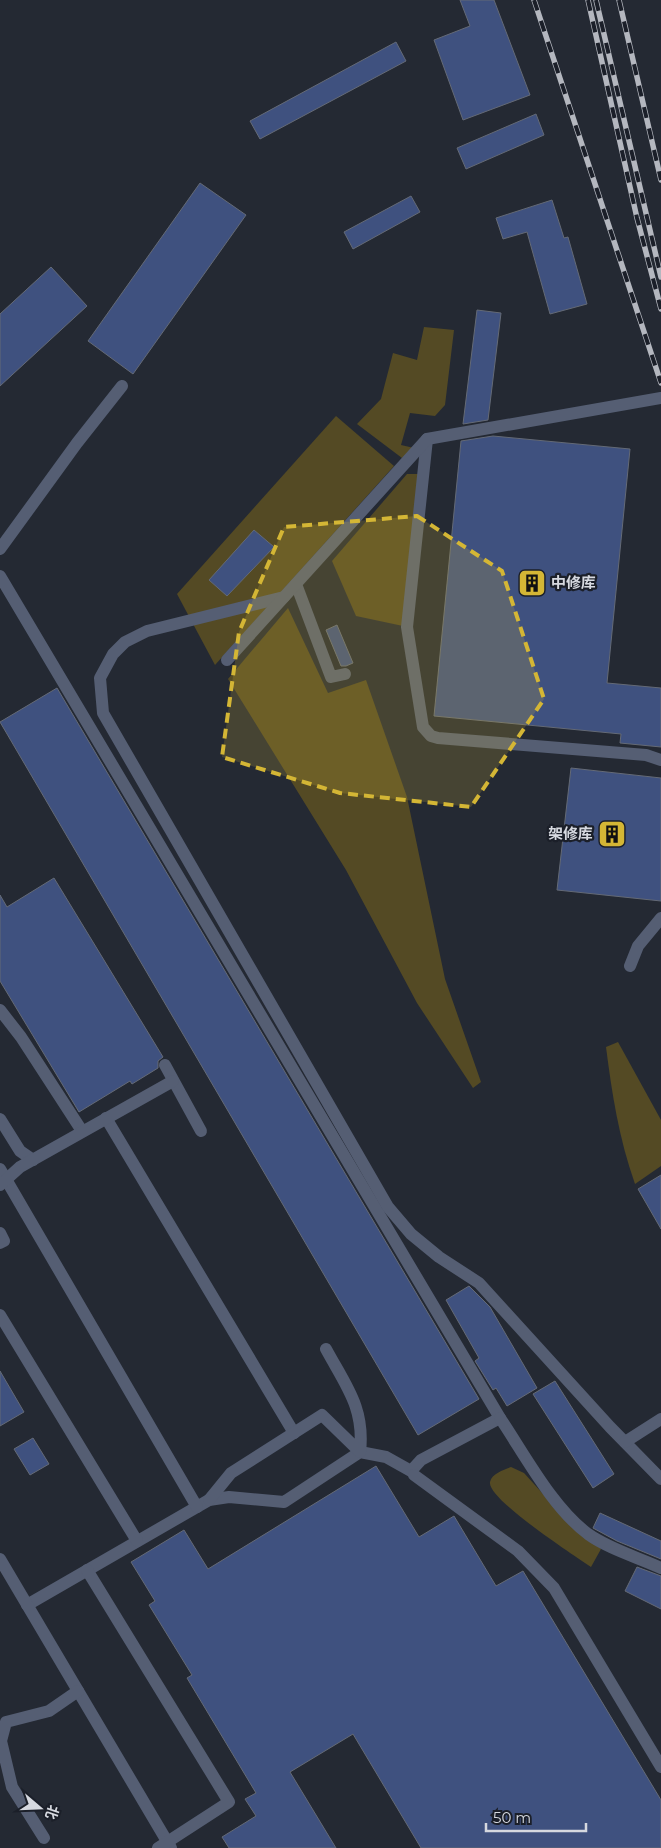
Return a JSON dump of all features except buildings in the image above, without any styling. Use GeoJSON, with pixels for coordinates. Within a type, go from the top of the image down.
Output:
{"type":"FeatureCollection","features":[{"type":"Feature","properties":{"kind":"lane"},"geometry":{"type":"LineString","coordinates":[[0,549],[77,443],[122,386]]}},
{"type":"Feature","properties":{"kind":"lane"},"geometry":{"type":"LineString","coordinates":[[227,660],[427,439],[661,398]]}},
{"type":"Feature","properties":{"kind":"lane"},"geometry":{"type":"LineString","coordinates":[[427,439],[407,627],[423,727],[431,736],[438,738],[646,756],[661,760]]}},
{"type":"Feature","properties":{"kind":"lane"},"geometry":{"type":"LineString","coordinates":[[0,576],[500,1418],[542,1482],[564,1510],[588,1534],[661,1568]]}},
{"type":"Feature","properties":{"kind":"lane"},"geometry":{"type":"LineString","coordinates":[[296,584],[331,677],[345,674]]}},
{"type":"Feature","properties":{"kind":"lane"},"geometry":{"type":"LineString","coordinates":[[284,597],[147,631],[125,642],[113,654],[100,678],[103,713],[388,1207],[411,1234],[439,1257],[479,1283],[661,1479]]}},
{"type":"Feature","properties":{"kind":"lane"},"geometry":{"type":"LineString","coordinates":[[630,966],[638,946],[661,918]]}},
{"type":"Feature","properties":{"kind":"lane"},"geometry":{"type":"LineString","coordinates":[[0,1010],[21,1037],[82,1132]]}},
{"type":"Feature","properties":{"kind":"lane"},"geometry":{"type":"LineString","coordinates":[[165,1065],[201,1131]]}},
{"type":"Feature","properties":{"kind":"lane"},"geometry":{"type":"LineString","coordinates":[[173,1081],[2,1178],[197,1507]]}},
{"type":"Feature","properties":{"kind":"lane"},"geometry":{"type":"LineString","coordinates":[[0,1118],[20,1151],[33,1160]]}},
{"type":"Feature","properties":{"kind":"lane"},"geometry":{"type":"LineString","coordinates":[[106,1118],[294,1433]]}},
{"type":"Feature","properties":{"kind":"lane"},"geometry":{"type":"LineString","coordinates":[[0,1233],[4,1240],[0,1243]]}},
{"type":"Feature","properties":{"kind":"lane"},"geometry":{"type":"LineString","coordinates":[[0,1315],[137,1542]]}},
{"type":"Feature","properties":{"kind":"lane"},"geometry":{"type":"LineString","coordinates":[[326,1349],[358,1407],[362,1431],[360,1452]]}},
{"type":"Feature","properties":{"kind":"lane"},"geometry":{"type":"LineString","coordinates":[[27,1605],[209,1500],[231,1473],[322,1415],[360,1452],[386,1457],[411,1471],[421,1460],[500,1418]]}},
{"type":"Feature","properties":{"kind":"lane"},"geometry":{"type":"LineString","coordinates":[[625,1442],[661,1419]]}},
{"type":"Feature","properties":{"kind":"lane"},"geometry":{"type":"LineString","coordinates":[[209,1500],[229,1497],[284,1502],[360,1452]]}},
{"type":"Feature","properties":{"kind":"lane"},"geometry":{"type":"LineString","coordinates":[[414,1475],[518,1551],[554,1588],[661,1767]]}},
{"type":"Feature","properties":{"kind":"lane"},"geometry":{"type":"LineString","coordinates":[[0,1558],[166,1846],[229,1802],[87,1570]]}},
{"type":"Feature","properties":{"kind":"lane"},"geometry":{"type":"LineString","coordinates":[[44,1838],[12,1787],[1,1741],[6,1722],[49,1711],[78,1691]]}},
{"type":"Feature","properties":{"kind":"highlighted area"},"geometry":{"type":"Polygon","coordinates":[[[417,516],[502,571],[544,699],[471,807],[340,793],[222,757],[239,632],[284,527],[417,516]]]}},
{"type":"Feature","properties":{"kind":"shaded area"},"geometry":{"type":"Polygon","coordinates":[[[424,327],[454,330],[445,405],[435,416],[410,413],[401,445],[414,448],[402,458],[357,424],[381,399],[393,353],[417,360],[424,327]]]}},
{"type":"Feature","properties":{"kind":"shaded area"},"geometry":{"type":"Polygon","coordinates":[[[336,416],[394,466],[215,665],[177,594],[336,416]]]}},
{"type":"Feature","properties":{"kind":"shaded area"},"geometry":{"type":"Polygon","coordinates":[[[407,474],[420,474],[403,626],[356,616],[332,561],[407,474]]]}},
{"type":"Feature","properties":{"kind":"shaded area"},"geometry":{"type":"Polygon","coordinates":[[[288,608],[328,693],[366,680],[407,797],[445,979],[481,1082],[473,1088],[417,1003],[346,870],[228,679],[288,608]]]}},
{"type":"Feature","properties":{"kind":"shaded area"},"geometry":{"type":"Polygon","coordinates":[[[618,1042],[661,1120],[661,1166],[635,1184],[617,1116],[606,1047],[618,1042]]]}},
{"type":"Feature","properties":{"kind":"shaded area"},"geometry":{"type":"Polygon","coordinates":[[[511,1467],[524,1473],[564,1517],[601,1549],[591,1567],[533,1527],[502,1501],[493,1490],[490,1482],[493,1476],[511,1467]]]}},
{"type":"Feature","properties":{"kind":"railway"},"geometry":{"type":"LineString","coordinates":[[534,0],[661,383]]}},
{"type":"Feature","properties":{"kind":"railway"},"geometry":{"type":"LineString","coordinates":[[588,0],[637,218],[661,309]]}},
{"type":"Feature","properties":{"kind":"railway"},"geometry":{"type":"LineString","coordinates":[[596,0],[661,277]]}},
{"type":"Feature","properties":{"kind":"railway"},"geometry":{"type":"LineString","coordinates":[[619,0],[661,180]]}},
{"type":"Feature","properties":{"kind":"place","name":"中修库"},"geometry":{"type":"Point","coordinates":[532,583]}},
{"type":"Feature","properties":{"kind":"place","name":"架修库"},"geometry":{"type":"Point","coordinates":[612,834]}}]}
